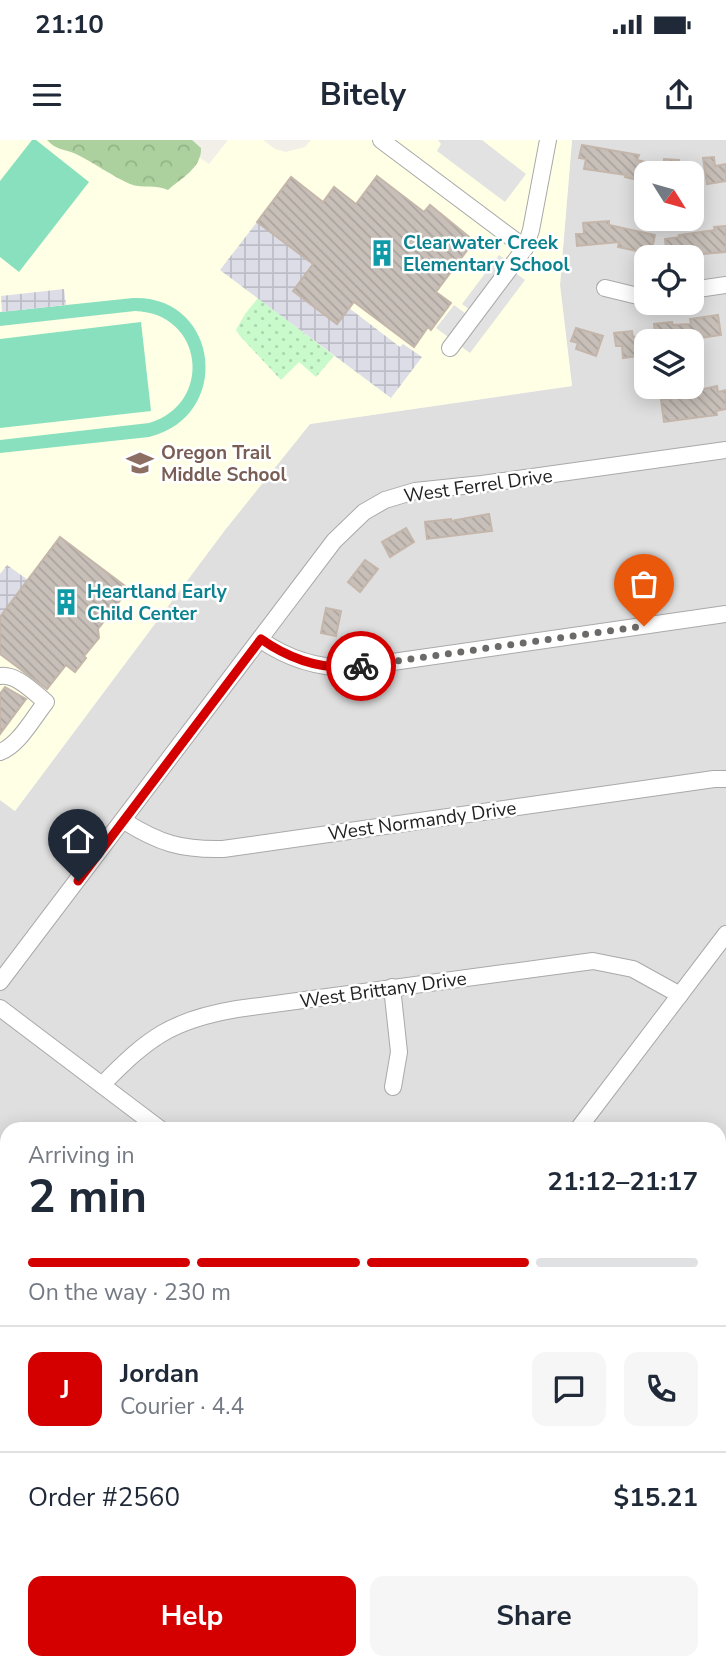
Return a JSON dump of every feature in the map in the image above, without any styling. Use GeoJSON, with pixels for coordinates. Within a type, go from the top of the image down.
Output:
{"type":"FeatureCollection","features":[{"type":"Feature","properties":{"kind":"street"},"geometry":{"type":"LineString","coordinates":[[381,140],[525,248]]}},
{"type":"Feature","properties":{"kind":"street"},"geometry":{"type":"LineString","coordinates":[[450,348],[525,248],[531,230],[548,140]]}},
{"type":"Feature","properties":{"kind":"street"},"geometry":{"type":"LineString","coordinates":[[704,288],[726,285]]}},
{"type":"Feature","properties":{"kind":"street"},"geometry":{"type":"LineString","coordinates":[[605,288],[634,295]]}},
{"type":"Feature","properties":{"kind":"street","name":"West Ferrel Drive"},"geometry":{"type":"LineString","coordinates":[[0,982],[348,526],[364,512],[385,500],[415,491],[726,450]]}},
{"type":"Feature","properties":{"kind":"street"},"geometry":{"type":"LineString","coordinates":[[261,639],[296,659],[327,667],[351,668],[726,614]]}},
{"type":"Feature","properties":{"kind":"street"},"geometry":{"type":"LineString","coordinates":[[0,676],[15,678],[46,702],[7,750],[0,752]]}},
{"type":"Feature","properties":{"kind":"street","name":"West Normandy Drive"},"geometry":{"type":"LineString","coordinates":[[124,821],[164,843],[189,849],[223,849],[726,779]]}},
{"type":"Feature","properties":{"kind":"street"},"geometry":{"type":"LineString","coordinates":[[583,1122],[726,934]]}},
{"type":"Feature","properties":{"kind":"street","name":"West Brittany Drive"},"geometry":{"type":"LineString","coordinates":[[102,1084],[154,1037],[191,1019],[237,1009],[593,961],[633,969],[680,995]]}},
{"type":"Feature","properties":{"kind":"street"},"geometry":{"type":"LineString","coordinates":[[392,987],[399,1052],[393,1087]]}},
{"type":"Feature","properties":{"kind":"street"},"geometry":{"type":"LineString","coordinates":[[0,1008],[151,1122]]}},
{"type":"Feature","properties":{"kind":"shaded area","name":"Oregon Trail Middle School"},"geometry":{"type":"Polygon","coordinates":[[[0,140],[175,140],[209,164],[228,140],[263,140],[275,149],[286,152],[305,147],[311,140],[572,140],[560,285],[572,386],[310,424],[225,530],[15,811],[0,800],[0,140]]]}},
{"type":"Feature","properties":{"kind":"shaded area"},"geometry":{"type":"Polygon","coordinates":[[[438,140],[482,140],[526,174],[505,202],[437,151],[441,144],[438,140]]]}},
{"type":"Feature","properties":{"kind":"shaded area"},"geometry":{"type":"Polygon","coordinates":[[[572,140],[726,140],[726,1122],[0,1122],[0,800],[15,811],[225,530],[310,424],[572,386],[560,285],[572,140]]]}},
{"type":"Feature","properties":{"kind":"shaded area"},"geometry":{"type":"Polygon","coordinates":[[[257,222],[313,264],[293,292],[337,324],[349,308],[400,347],[403,344],[422,357],[391,398],[220,270],[257,222]]]}},
{"type":"Feature","properties":{"kind":"shaded area"},"geometry":{"type":"Polygon","coordinates":[[[499,255],[508,261],[505,265],[525,280],[470,353],[436,328],[454,305],[466,314],[470,310],[462,304],[499,255]]]}},
{"type":"Feature","properties":{"kind":"shaded area"},"geometry":{"type":"Polygon","coordinates":[[[64,289],[66,305],[2,312],[1,296],[64,289]]]}},
{"type":"Feature","properties":{"kind":"shaded area"},"geometry":{"type":"Polygon","coordinates":[[[7,565],[28,580],[0,617],[0,574],[7,565]]]}},
{"type":"Feature","properties":{"kind":"green space"},"geometry":{"type":"Polygon","coordinates":[[[32,140],[36,140],[89,182],[19,272],[0,257],[0,181],[32,140]]]}},
{"type":"Feature","properties":{"kind":"green space"},"geometry":{"type":"Polygon","coordinates":[[[47,140],[192,140],[201,148],[194,167],[168,190],[130,184],[76,154],[57,148],[47,140]]]}},
{"type":"Feature","properties":{"kind":"green space"},"geometry":{"type":"Polygon","coordinates":[[[133,298],[162,302],[184,316],[198,335],[205,358],[204,383],[194,406],[176,425],[149,437],[0,453],[0,440],[149,423],[170,413],[184,398],[191,380],[192,361],[187,342],[175,327],[158,316],[135,311],[0,326],[0,312],[133,298]]]}},
{"type":"Feature","properties":{"kind":"green space"},"geometry":{"type":"Polygon","coordinates":[[[258,298],[334,356],[316,377],[299,362],[281,380],[240,336],[236,330],[258,298]]]}},
{"type":"Feature","properties":{"kind":"green space"},"geometry":{"type":"Polygon","coordinates":[[[141,322],[151,411],[0,428],[0,339],[141,322]]]}},
{"type":"Feature","properties":{"kind":"building"},"geometry":{"type":"Polygon","coordinates":[[[582,145],[639,155],[637,160],[642,161],[634,161],[634,179],[625,177],[626,175],[584,169],[586,159],[579,158],[582,145]]]}},
{"type":"Feature","properties":{"kind":"building"},"geometry":{"type":"Polygon","coordinates":[[[714,157],[715,166],[726,164],[726,181],[707,184],[703,158],[714,157]]]}},
{"type":"Feature","properties":{"kind":"building","name":"Clearwater Creek Elementary School"},"geometry":{"type":"Polygon","coordinates":[[[377,176],[424,212],[430,205],[474,241],[436,292],[451,303],[431,330],[428,327],[414,347],[354,302],[337,324],[293,291],[313,264],[257,222],[291,177],[323,202],[334,187],[356,204],[377,176]]]}},
{"type":"Feature","properties":{"kind":"building"},"geometry":{"type":"Polygon","coordinates":[[[609,221],[609,225],[655,235],[653,245],[634,245],[634,250],[618,247],[619,242],[577,246],[576,234],[584,234],[583,223],[609,221]]]}},
{"type":"Feature","properties":{"kind":"building"},"geometry":{"type":"Polygon","coordinates":[[[726,226],[726,252],[704,254],[704,245],[666,245],[665,239],[715,230],[714,227],[726,226]]]}},
{"type":"Feature","properties":{"kind":"building"},"geometry":{"type":"Polygon","coordinates":[[[718,315],[721,335],[704,337],[704,329],[655,329],[654,324],[691,324],[690,319],[718,315]]]}},
{"type":"Feature","properties":{"kind":"building"},"geometry":{"type":"Polygon","coordinates":[[[576,328],[603,336],[596,356],[576,349],[578,343],[571,341],[576,328]]]}},
{"type":"Feature","properties":{"kind":"building"},"geometry":{"type":"Polygon","coordinates":[[[632,331],[634,356],[623,358],[622,346],[616,346],[614,333],[632,331]]]}},
{"type":"Feature","properties":{"kind":"building"},"geometry":{"type":"Polygon","coordinates":[[[717,386],[718,392],[726,390],[726,409],[716,411],[717,415],[664,422],[661,400],[704,399],[704,389],[717,386]]]}},
{"type":"Feature","properties":{"kind":"building"},"geometry":{"type":"Polygon","coordinates":[[[489,514],[492,531],[427,539],[425,522],[451,521],[489,514]]]}},
{"type":"Feature","properties":{"kind":"building"},"geometry":{"type":"Polygon","coordinates":[[[406,528],[414,542],[390,557],[382,542],[406,528]]]}},
{"type":"Feature","properties":{"kind":"building","name":"Heartland Early Child Center"},"geometry":{"type":"Polygon","coordinates":[[[60,537],[129,589],[98,629],[99,638],[75,672],[66,665],[47,689],[0,654],[0,617],[60,537]]]}},
{"type":"Feature","properties":{"kind":"building"},"geometry":{"type":"Polygon","coordinates":[[[365,560],[378,569],[360,592],[348,582],[365,560]]]}},
{"type":"Feature","properties":{"kind":"building"},"geometry":{"type":"Polygon","coordinates":[[[326,608],[341,611],[336,636],[321,633],[326,608]]]}},
{"type":"Feature","properties":{"kind":"building"},"geometry":{"type":"Polygon","coordinates":[[[5,687],[26,699],[0,734],[0,694],[5,687]]]}},
{"type":"Feature","properties":{"kind":"way so far"},"geometry":{"type":"LineString","coordinates":[[361,666],[644,626]]}},
{"type":"Feature","properties":{"kind":"place","name":"Clearwater Creek Elementary School"},"geometry":{"type":"Point","coordinates":[382,253]}},
{"type":"Feature","properties":{"kind":"place","name":"Oregon Trail Middle School"},"geometry":{"type":"Point","coordinates":[140,463]}},
{"type":"Feature","properties":{"kind":"place","name":"Heartland Early Child Center"},"geometry":{"type":"Point","coordinates":[66,602]}},
{"type":"Feature","properties":{"kind":"route"},"geometry":{"type":"LineString","coordinates":[[78,881],[261,639],[284,654],[314,664],[339,668],[361,666]]}}]}
